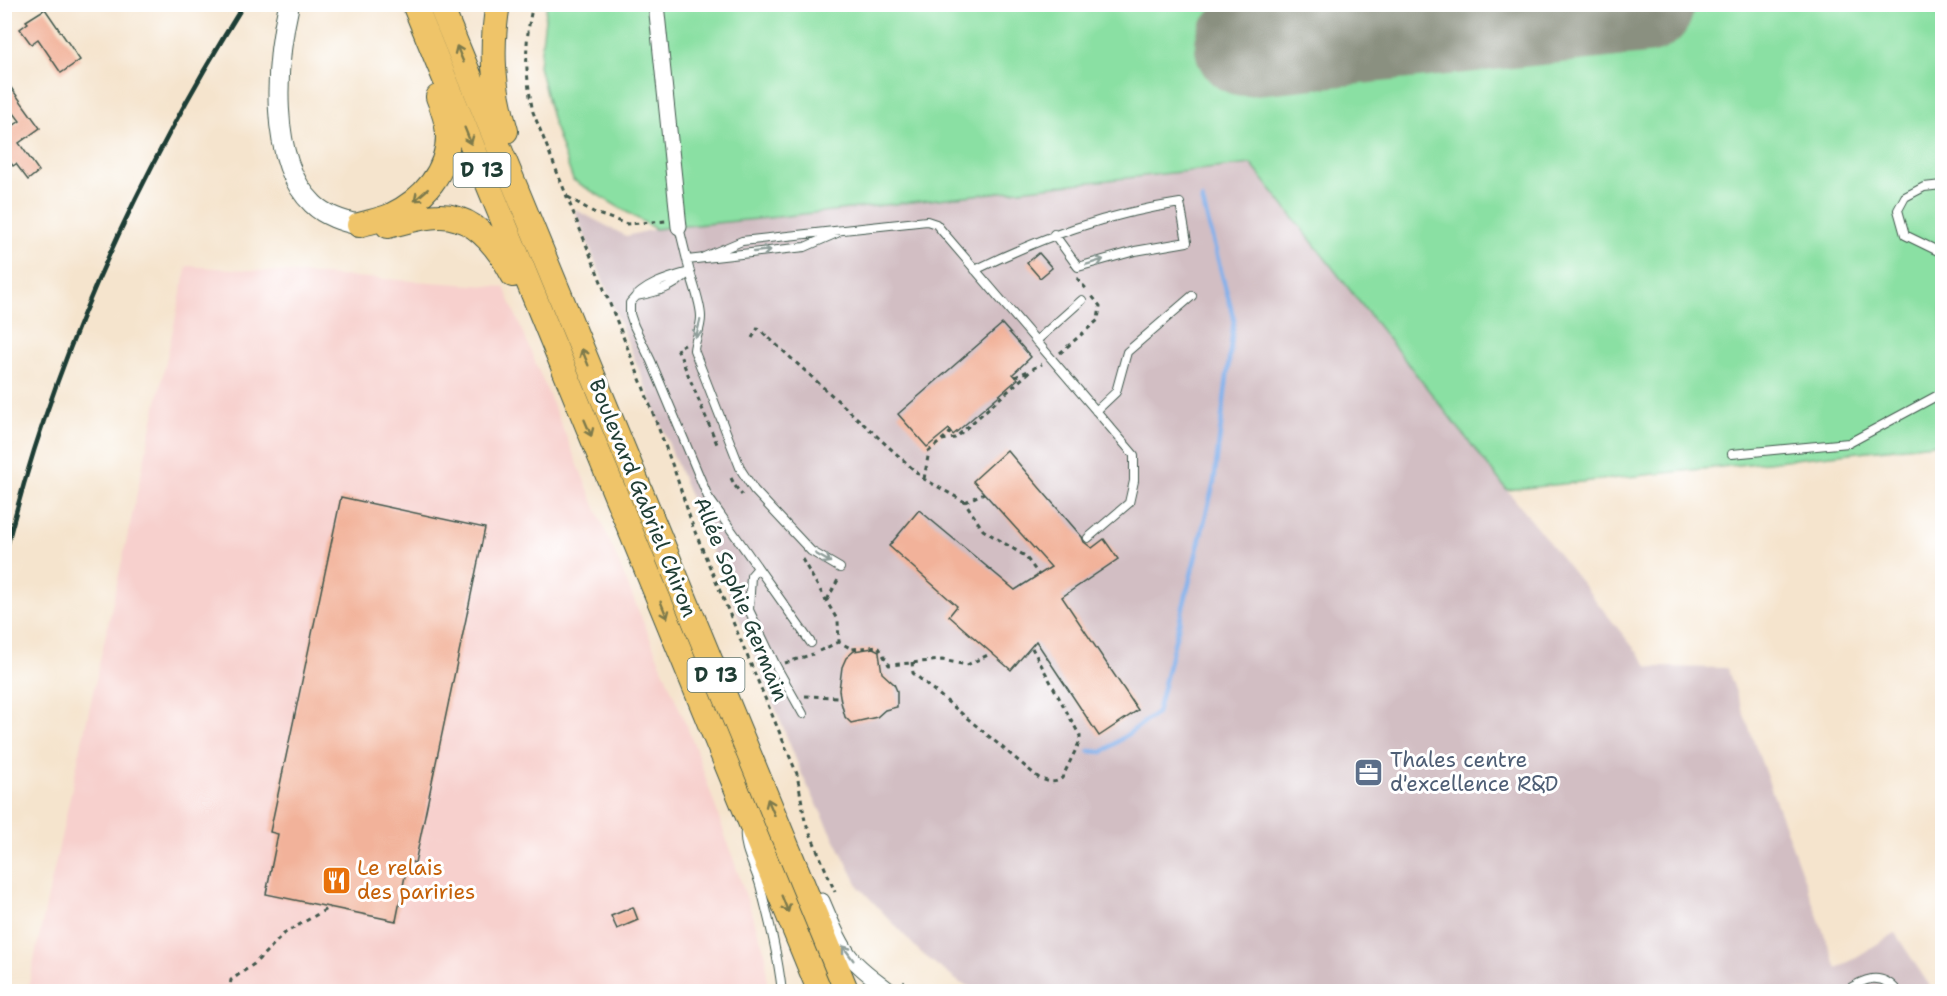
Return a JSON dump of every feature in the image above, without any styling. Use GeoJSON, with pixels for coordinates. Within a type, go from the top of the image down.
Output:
{"type":"FeatureCollection","features":[{"type":"Feature","properties":{"kind":"main road"},"geometry":{"type":"LineString","coordinates":[[359,225],[388,217],[410,205],[430,187],[440,171],[445,155],[448,132],[440,100],[404,4]]}},
{"type":"Feature","properties":{"kind":"main road","name":"Boulevard Gabriel Chiron"},"geometry":{"type":"LineString","coordinates":[[414,4],[820,992]]}},
{"type":"Feature","properties":{"kind":"main road","name":"Boulevard Gabriel Chiron"},"geometry":{"type":"LineString","coordinates":[[440,4],[847,992]]}},
{"type":"Feature","properties":{"kind":"main road"},"geometry":{"type":"LineString","coordinates":[[498,4],[494,30],[495,85],[499,105],[525,187],[524,205]]}},
{"type":"Feature","properties":{"kind":"main road"},"geometry":{"type":"LineString","coordinates":[[359,225],[389,226],[418,218],[441,216],[461,220],[475,228],[488,237],[504,258],[530,310],[550,335]]}},
{"type":"Feature","properties":{"kind":"street"},"geometry":{"type":"LineString","coordinates":[[289,4],[280,71],[280,102],[283,140],[289,168],[298,187],[314,206],[338,220],[359,225]]}},
{"type":"Feature","properties":{"kind":"street"},"geometry":{"type":"LineString","coordinates":[[656,4],[679,223]]}},
{"type":"Feature","properties":{"kind":"street"},"geometry":{"type":"LineString","coordinates":[[794,861],[812,881],[841,944],[849,955],[860,967],[895,985]]}},
{"type":"Feature","properties":{"kind":"lane"},"geometry":{"type":"LineString","coordinates":[[1942,185],[1924,187],[1905,197],[1898,210],[1905,235],[1942,253]]}},
{"type":"Feature","properties":{"kind":"lane"},"geometry":{"type":"LineString","coordinates":[[975,270],[1054,234],[1141,209],[1180,203],[1187,242],[1136,251],[1078,267],[1054,234]]}},
{"type":"Feature","properties":{"kind":"lane"},"geometry":{"type":"LineString","coordinates":[[704,257],[742,241],[927,220],[936,224],[1134,455],[1134,481],[1129,503],[1088,538]]}},
{"type":"Feature","properties":{"kind":"lane"},"geometry":{"type":"LineString","coordinates":[[679,223],[701,314],[700,329],[695,339],[694,350],[741,470],[754,489],[811,551],[840,568]]}},
{"type":"Feature","properties":{"kind":"lane"},"geometry":{"type":"LineString","coordinates":[[687,260],[805,247],[843,230]]}},
{"type":"Feature","properties":{"kind":"lane"},"geometry":{"type":"LineString","coordinates":[[689,272],[678,283],[636,296],[630,303],[630,314],[708,497],[811,643]]}},
{"type":"Feature","properties":{"kind":"lane"},"geometry":{"type":"LineString","coordinates":[[1096,411],[1116,392],[1127,352],[1192,296]]}},
{"type":"Feature","properties":{"kind":"lane"},"geometry":{"type":"LineString","coordinates":[[1036,341],[1082,300]]}},
{"type":"Feature","properties":{"kind":"lane"},"geometry":{"type":"LineString","coordinates":[[1732,454],[1849,443],[1942,393]]}},
{"type":"Feature","properties":{"kind":"lane"},"geometry":{"type":"LineString","coordinates":[[758,568],[751,576],[749,610],[776,666],[803,714]]}},
{"type":"Feature","properties":{"kind":"lane"},"geometry":{"type":"LineString","coordinates":[[747,811],[744,840],[759,882],[774,944],[782,992]]}},
{"type":"Feature","properties":{"kind":"lane"},"geometry":{"type":"LineString","coordinates":[[1844,992],[1865,979],[1881,978],[1891,983],[1898,992]]}},
{"type":"Feature","properties":{"kind":"path","name":"Allée Sophie Germain"},"geometry":{"type":"LineString","coordinates":[[533,4],[526,45],[527,82],[533,112],[642,384],[693,526],[797,774],[805,821],[837,897]]}},
{"type":"Feature","properties":{"kind":"path"},"geometry":{"type":"LineString","coordinates":[[566,196],[595,213],[627,224],[679,223]]}},
{"type":"Feature","properties":{"kind":"path"},"geometry":{"type":"LineString","coordinates":[[752,338],[758,328],[924,479],[965,502],[983,530],[1025,556],[1039,575]]}},
{"type":"Feature","properties":{"kind":"path"},"geometry":{"type":"LineString","coordinates":[[1016,377],[1034,368]]}},
{"type":"Feature","properties":{"kind":"path"},"geometry":{"type":"LineString","coordinates":[[924,479],[929,451],[951,432]]}},
{"type":"Feature","properties":{"kind":"path"},"geometry":{"type":"LineString","coordinates":[[965,502],[984,493]]}},
{"type":"Feature","properties":{"kind":"path"},"geometry":{"type":"LineString","coordinates":[[827,600],[839,576],[840,568]]}},
{"type":"Feature","properties":{"kind":"path"},"geometry":{"type":"LineString","coordinates":[[778,707],[763,670],[804,658],[839,642]]}},
{"type":"Feature","properties":{"kind":"path"},"geometry":{"type":"LineString","coordinates":[[912,662],[914,673],[1039,778],[1052,782],[1058,781],[1080,741],[1080,736],[1032,648]]}},
{"type":"Feature","properties":{"kind":"path"},"geometry":{"type":"LineString","coordinates":[[794,696],[840,697]]}},
{"type":"Feature","properties":{"kind":"path"},"geometry":{"type":"LineString","coordinates":[[229,992],[231,980],[254,964],[285,933],[330,907]]}},
{"type":"Feature","properties":{"kind":"path"},"geometry":{"type":"LineString","coordinates":[[895,985],[916,992]]}},
{"type":"Feature","properties":{"kind":"shaded area"},"geometry":{"type":"Polygon","coordinates":[[[1251,164],[1649,667],[1727,668],[1837,969],[1895,933],[1933,991],[984,992],[960,983],[920,952],[859,887],[803,777],[574,209],[626,236],[655,229],[1251,164]]]}},
{"type":"Feature","properties":{"kind":"shaded area"},"geometry":{"type":"Polygon","coordinates":[[[187,266],[504,287],[694,744],[766,955],[767,991],[27,992],[187,266]]]}},
{"type":"Feature","properties":{"kind":"green space"},"geometry":{"type":"Polygon","coordinates":[[[547,4],[1942,5],[1942,443],[1507,490],[1251,164],[655,229],[573,180],[554,126],[539,66],[547,4]]]}},
{"type":"Feature","properties":{"kind":"building"},"geometry":{"type":"Polygon","coordinates":[[[45,9],[80,60],[61,73],[38,39],[31,44],[20,29],[28,23],[26,21],[45,9]]]}},
{"type":"Feature","properties":{"kind":"building"},"geometry":{"type":"Polygon","coordinates":[[[4,78],[40,128],[19,143],[39,171],[28,180],[16,164],[13,166],[4,153],[4,132],[20,121],[4,100],[4,78]]]}},
{"type":"Feature","properties":{"kind":"building"},"geometry":{"type":"Polygon","coordinates":[[[1039,253],[1052,268],[1040,278],[1027,263],[1039,253]]]}},
{"type":"Feature","properties":{"kind":"building"},"geometry":{"type":"Polygon","coordinates":[[[1002,324],[1031,357],[1013,374],[1018,379],[953,435],[949,429],[927,447],[898,414],[1002,324]]]}},
{"type":"Feature","properties":{"kind":"building"},"geometry":{"type":"Polygon","coordinates":[[[1007,450],[1084,542],[1092,548],[1104,539],[1118,559],[1062,597],[1138,710],[1099,736],[1036,641],[1011,670],[949,616],[957,606],[889,546],[919,510],[1015,590],[1051,567],[973,481],[1007,450]]]}},
{"type":"Feature","properties":{"kind":"building"},"geometry":{"type":"Polygon","coordinates":[[[341,497],[485,528],[415,863],[408,861],[396,921],[266,894],[278,834],[270,832],[341,497]]]}},
{"type":"Feature","properties":{"kind":"building"},"geometry":{"type":"Polygon","coordinates":[[[873,648],[879,651],[882,673],[894,684],[897,691],[897,707],[885,710],[877,717],[851,723],[845,717],[839,690],[842,667],[846,658],[854,651],[873,648]]]}},
{"type":"Feature","properties":{"kind":"building"},"geometry":{"type":"Polygon","coordinates":[[[633,907],[638,920],[617,929],[611,916],[633,907]]]}},
{"type":"Feature","properties":{"kind":"waterway"},"geometry":{"type":"LineString","coordinates":[[1089,751],[1103,752],[1157,713],[1214,482],[1234,320],[1202,199]]}},
{"type":"Feature","properties":{"kind":"runway"},"geometry":{"type":"LineString","coordinates":[[1245,46],[1644,4]]}},
{"type":"Feature","properties":{"kind":"railway"},"geometry":{"type":"LineString","coordinates":[[4,559],[23,486],[46,413],[72,342],[102,272],[133,203],[168,136],[244,4]]}},
{"type":"Feature","properties":{"kind":"place","name":"Thales centre d'excellence R&D"},"geometry":{"type":"Point","coordinates":[1369,772]}},
{"type":"Feature","properties":{"kind":"place","name":"Le relais des pariries"},"geometry":{"type":"Point","coordinates":[336,880]}}]}
